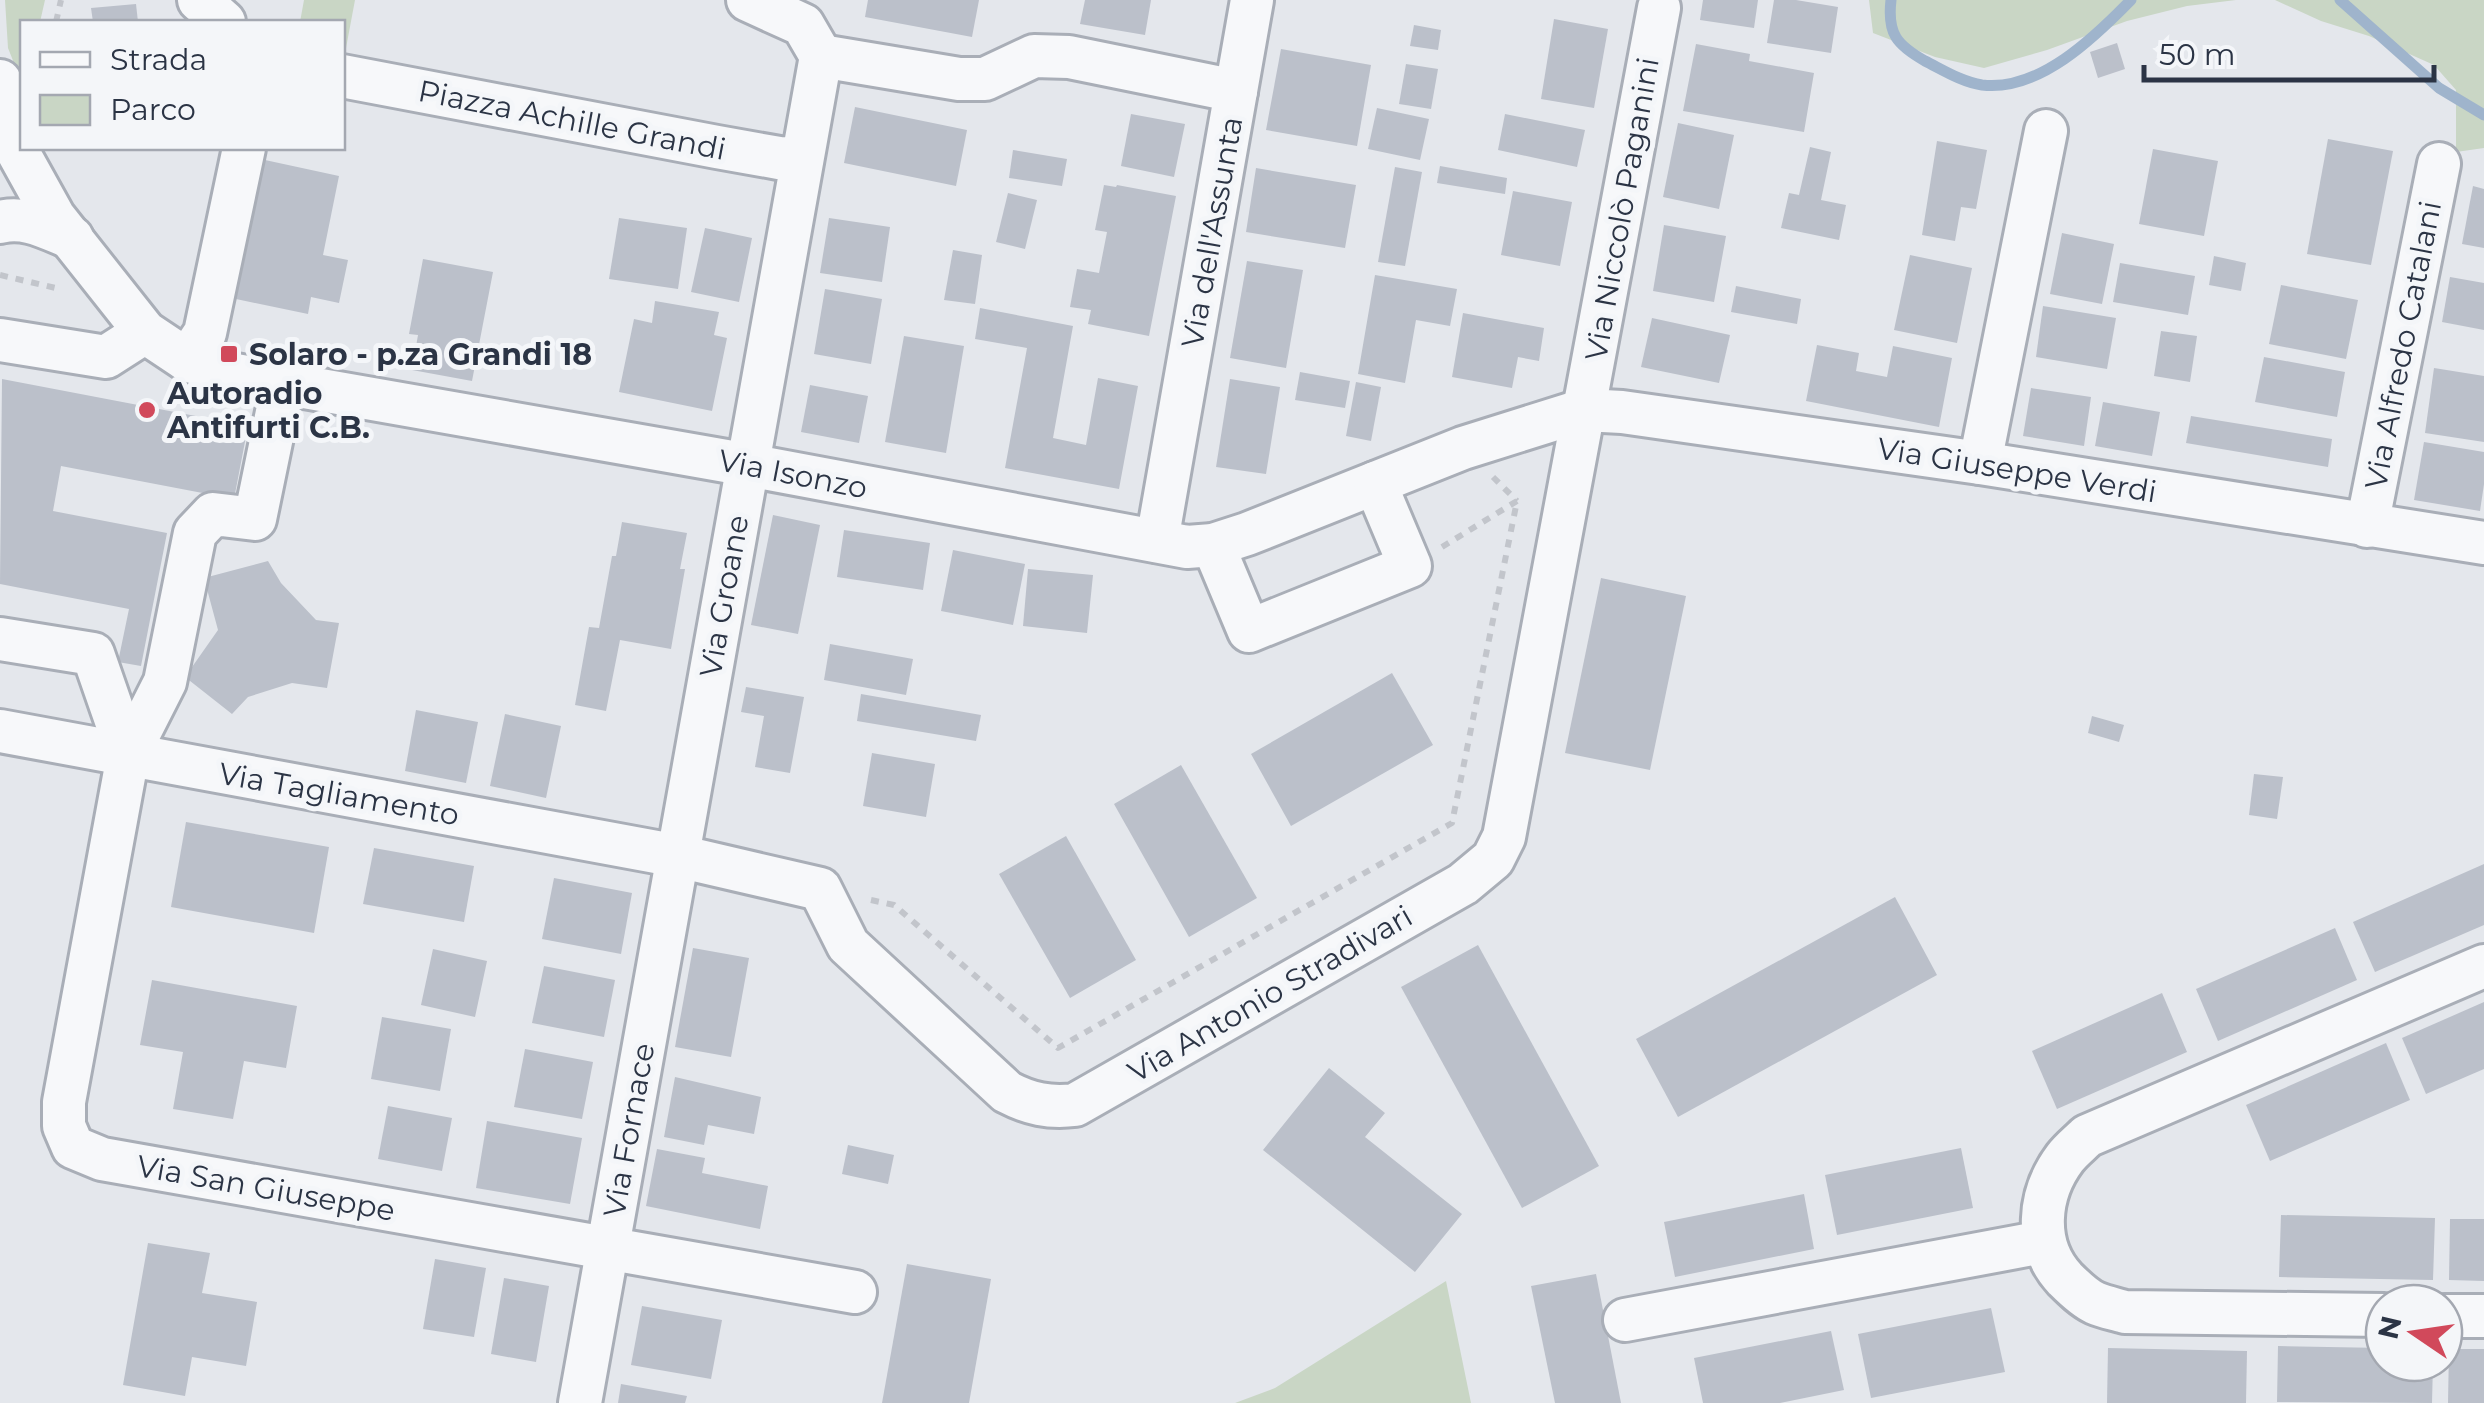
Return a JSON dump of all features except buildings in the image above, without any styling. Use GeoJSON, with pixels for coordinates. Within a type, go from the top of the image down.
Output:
{"type":"FeatureCollection","features":[{"type":"Feature","properties":{"kind":"street"},"geometry":{"type":"LineString","coordinates":[[199,0],[222,20]]}},
{"type":"Feature","properties":{"kind":"street"},"geometry":{"type":"LineString","coordinates":[[748,0],[803,25],[821,56],[802,159]]}},
{"type":"Feature","properties":{"kind":"street"},"geometry":{"type":"LineString","coordinates":[[1236,90],[1252,0]]}},
{"type":"Feature","properties":{"kind":"street","name":"Via Niccolò Paganini"},"geometry":{"type":"LineString","coordinates":[[1567,415],[1658,8]]}},
{"type":"Feature","properties":{"kind":"street","name":"Via dell'Assunta"},"geometry":{"type":"LineString","coordinates":[[821,56],[959,79],[985,78],[1034,56],[1070,57],[1236,90],[1157,542]]}},
{"type":"Feature","properties":{"kind":"street","name":"Piazza Achille Grandi"},"geometry":{"type":"LineString","coordinates":[[345,77],[717,147],[802,159]]}},
{"type":"Feature","properties":{"kind":"street"},"geometry":{"type":"LineString","coordinates":[[0,80],[20,121]]}},
{"type":"Feature","properties":{"kind":"street","name":"Via Isonzo"},"geometry":{"type":"LineString","coordinates":[[0,126],[57,217],[145,332],[186,360],[224,373],[1188,547],[1213,545],[1464,448],[1567,415]]}},
{"type":"Feature","properties":{"kind":"street"},"geometry":{"type":"LineString","coordinates":[[1980,464],[2046,131]]}},
{"type":"Feature","properties":{"kind":"street","name":"Via Isonzo"},"geometry":{"type":"LineString","coordinates":[[38,150],[57,217]]}},
{"type":"Feature","properties":{"kind":"street"},"geometry":{"type":"LineString","coordinates":[[186,360],[206,334],[244,150]]}},
{"type":"Feature","properties":{"kind":"street","name":"Via Groane"},"geometry":{"type":"LineString","coordinates":[[678,856],[802,159]]}},
{"type":"Feature","properties":{"kind":"street","name":"Via Alfredo Catalani"},"geometry":{"type":"LineString","coordinates":[[2366,526],[2440,164]]}},
{"type":"Feature","properties":{"kind":"street","name":"Via Isonzo"},"geometry":{"type":"LineString","coordinates":[[0,177],[57,217]]}},
{"type":"Feature","properties":{"kind":"street"},"geometry":{"type":"LineString","coordinates":[[0,222],[57,217]]}},
{"type":"Feature","properties":{"kind":"street"},"geometry":{"type":"LineString","coordinates":[[0,340],[106,357],[145,332]]}},
{"type":"Feature","properties":{"kind":"street"},"geometry":{"type":"LineString","coordinates":[[128,755],[166,682],[195,533],[213,514],[255,519],[283,383]]}},
{"type":"Feature","properties":{"kind":"street","name":"Via Giuseppe Verdi"},"geometry":{"type":"LineString","coordinates":[[1567,415],[1622,412],[2484,543]]}},
{"type":"Feature","properties":{"kind":"street","name":"Via Antonio Stradivari"},"geometry":{"type":"LineString","coordinates":[[820,889],[848,946],[1007,1092],[1029,1104],[1056,1108],[1074,1106],[1463,884],[1494,859],[1504,837],[1567,415]]}},
{"type":"Feature","properties":{"kind":"street"},"geometry":{"type":"LineString","coordinates":[[1213,545],[1249,631],[1410,566],[1375,483]]}},
{"type":"Feature","properties":{"kind":"street"},"geometry":{"type":"LineString","coordinates":[[0,639],[93,654],[128,755]]}},
{"type":"Feature","properties":{"kind":"street","name":"Via Tagliamento"},"geometry":{"type":"LineString","coordinates":[[0,731],[678,856]]}},
{"type":"Feature","properties":{"kind":"street","name":"Via San Giuseppe"},"geometry":{"type":"LineString","coordinates":[[128,755],[64,1102],[64,1126],[74,1147],[102,1159],[855,1292]]}},
{"type":"Feature","properties":{"kind":"street"},"geometry":{"type":"LineString","coordinates":[[678,856],[820,889]]}},
{"type":"Feature","properties":{"kind":"street","name":"Via Fornace"},"geometry":{"type":"LineString","coordinates":[[580,1403],[678,856]]}},
{"type":"Feature","properties":{"kind":"street"},"geometry":{"type":"LineString","coordinates":[[2364,1315],[2124,1312],[2093,1303],[2056,1268],[2043,1242],[2043,1210],[2051,1182],[2066,1157],[2087,1136],[2484,966]]}},
{"type":"Feature","properties":{"kind":"street"},"geometry":{"type":"LineString","coordinates":[[1625,1320],[2043,1242]]}},
{"type":"Feature","properties":{"kind":"path"},"geometry":{"type":"LineString","coordinates":[[820,889],[894,906],[1058,1048],[1452,823],[1517,501],[1410,566]]}},
{"type":"Feature","properties":{"kind":"green space"},"geometry":{"type":"Polygon","coordinates":[[[5,0],[45,0],[40,20],[20,20],[20,78],[8,48],[5,0]]]}},
{"type":"Feature","properties":{"kind":"green space"},"geometry":{"type":"Polygon","coordinates":[[[304,0],[355,0],[346,48],[345,20],[300,20],[304,0]]]}},
{"type":"Feature","properties":{"kind":"green space"},"geometry":{"type":"Polygon","coordinates":[[[1869,0],[2236,0],[2187,6],[2127,21],[1984,68],[1935,57],[1873,33],[1869,0]]]}},
{"type":"Feature","properties":{"kind":"green space"},"geometry":{"type":"Polygon","coordinates":[[[2275,0],[2484,0],[2484,148],[2456,152],[2456,90],[2434,65],[2275,0]]]}},
{"type":"Feature","properties":{"kind":"green space"},"geometry":{"type":"Polygon","coordinates":[[[1446,1281],[1471,1403],[1235,1403],[1275,1388],[1446,1281]]]}},
{"type":"Feature","properties":{"kind":"waterway"},"geometry":{"type":"LineString","coordinates":[[1891,0],[1891,22],[1901,44],[1946,72],[1982,85],[2003,85],[2045,71],[2083,45],[2131,0]]}},
{"type":"Feature","properties":{"kind":"waterway"},"geometry":{"type":"LineString","coordinates":[[2340,0],[2439,88],[2484,115]]}},
{"type":"Feature","properties":{"kind":"place","name":"Solaro - p.za Grandi 18"},"geometry":{"type":"Point","coordinates":[229,354]}},
{"type":"Feature","properties":{"kind":"place","name":"Autoradio Antifurti C.B."},"geometry":{"type":"Point","coordinates":[147,410]}}]}
